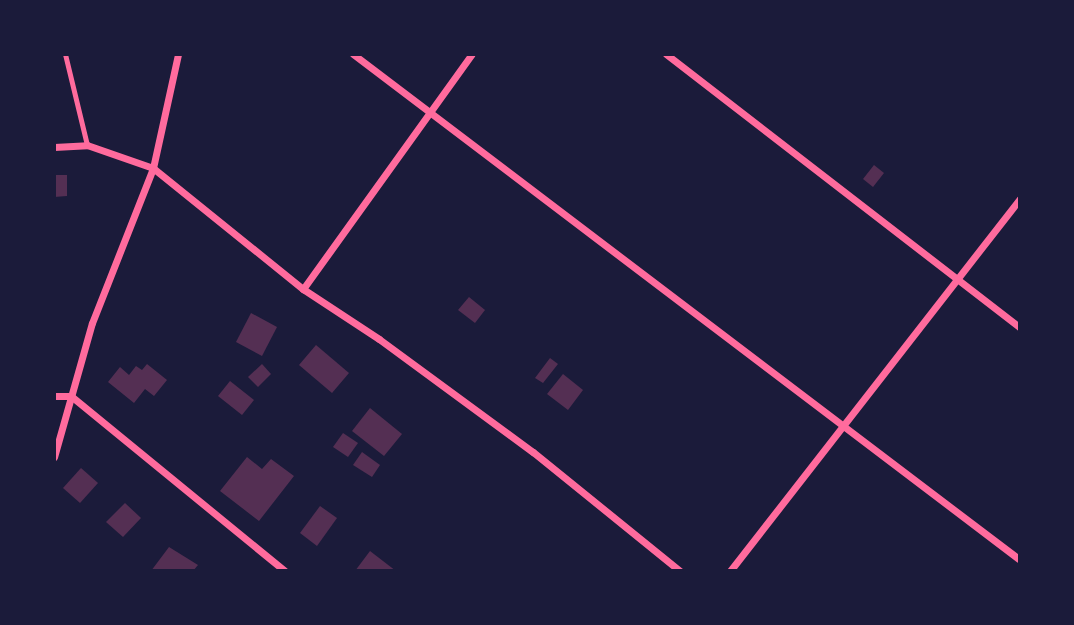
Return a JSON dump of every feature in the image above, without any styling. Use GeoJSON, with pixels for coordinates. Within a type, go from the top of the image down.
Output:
{"type":"FeatureCollection","features":[{"type":"Feature","properties":{"kind":"street"},"geometry":{"type":"LineString","coordinates":[[54,457],[114,259],[153,168],[178,54]]}},
{"type":"Feature","properties":{"kind":"street"},"geometry":{"type":"LineString","coordinates":[[353,54],[841,428],[1020,560]]}},
{"type":"Feature","properties":{"kind":"street"},"geometry":{"type":"LineString","coordinates":[[303,289],[472,54]]}},
{"type":"Feature","properties":{"kind":"street"},"geometry":{"type":"LineString","coordinates":[[666,54],[1020,328]]}},
{"type":"Feature","properties":{"kind":"street"},"geometry":{"type":"LineString","coordinates":[[54,148],[87,145],[153,168],[303,289],[379,339],[533,452],[680,571]]}},
{"type":"Feature","properties":{"kind":"street"},"geometry":{"type":"LineString","coordinates":[[730,571],[1020,199]]}},
{"type":"Feature","properties":{"kind":"street"},"geometry":{"type":"LineString","coordinates":[[54,397],[71,396],[285,571]]}},
{"type":"Feature","properties":{"kind":"lane"},"geometry":{"type":"LineString","coordinates":[[65,54],[87,145]]}},
{"type":"Feature","properties":{"kind":"building"},"geometry":{"type":"Polygon","coordinates":[[[874,165],[884,173],[873,187],[863,179],[874,165]]]}},
{"type":"Feature","properties":{"kind":"building"},"geometry":{"type":"Polygon","coordinates":[[[54,175],[67,175],[67,196],[54,197],[54,175]]]}},
{"type":"Feature","properties":{"kind":"building"},"geometry":{"type":"Polygon","coordinates":[[[469,297],[485,310],[475,323],[458,310],[469,297]]]}},
{"type":"Feature","properties":{"kind":"building"},"geometry":{"type":"Polygon","coordinates":[[[251,313],[277,327],[262,356],[236,342],[251,313]]]}},
{"type":"Feature","properties":{"kind":"building"},"geometry":{"type":"Polygon","coordinates":[[[316,345],[349,373],[332,393],[299,365],[316,345]]]}},
{"type":"Feature","properties":{"kind":"building"},"geometry":{"type":"Polygon","coordinates":[[[550,358],[558,364],[543,383],[535,378],[550,358]]]}},
{"type":"Feature","properties":{"kind":"building"},"geometry":{"type":"Polygon","coordinates":[[[147,364],[167,380],[154,396],[145,389],[134,403],[108,382],[120,367],[129,375],[136,366],[142,370],[147,364]]]}},
{"type":"Feature","properties":{"kind":"building"},"geometry":{"type":"Polygon","coordinates":[[[262,364],[271,374],[258,387],[248,377],[262,364]]]}},
{"type":"Feature","properties":{"kind":"building"},"geometry":{"type":"Polygon","coordinates":[[[563,374],[583,390],[568,410],[547,394],[563,374]]]}},
{"type":"Feature","properties":{"kind":"building"},"geometry":{"type":"Polygon","coordinates":[[[230,381],[254,400],[242,415],[218,396],[230,381]]]}},
{"type":"Feature","properties":{"kind":"building"},"geometry":{"type":"Polygon","coordinates":[[[370,408],[402,434],[384,456],[352,431],[370,408]]]}},
{"type":"Feature","properties":{"kind":"building"},"geometry":{"type":"Polygon","coordinates":[[[343,433],[358,443],[348,457],[333,447],[343,433]]]}},
{"type":"Feature","properties":{"kind":"building"},"geometry":{"type":"Polygon","coordinates":[[[362,452],[380,465],[372,477],[353,465],[362,452]]]}},
{"type":"Feature","properties":{"kind":"building"},"geometry":{"type":"Polygon","coordinates":[[[247,457],[262,469],[271,459],[294,476],[259,521],[220,491],[247,457]]]}},
{"type":"Feature","properties":{"kind":"building"},"geometry":{"type":"Polygon","coordinates":[[[81,468],[98,483],[80,503],[63,488],[81,468]]]}},
{"type":"Feature","properties":{"kind":"building"},"geometry":{"type":"Polygon","coordinates":[[[125,503],[141,518],[123,537],[106,522],[125,503]]]}},
{"type":"Feature","properties":{"kind":"building"},"geometry":{"type":"Polygon","coordinates":[[[320,506],[337,518],[317,546],[300,533],[320,506]]]}},
{"type":"Feature","properties":{"kind":"building"},"geometry":{"type":"Polygon","coordinates":[[[169,547],[198,565],[193,571],[151,571],[169,547]]]}},
{"type":"Feature","properties":{"kind":"building"},"geometry":{"type":"Polygon","coordinates":[[[370,551],[396,571],[355,571],[370,551]]]}}]}
